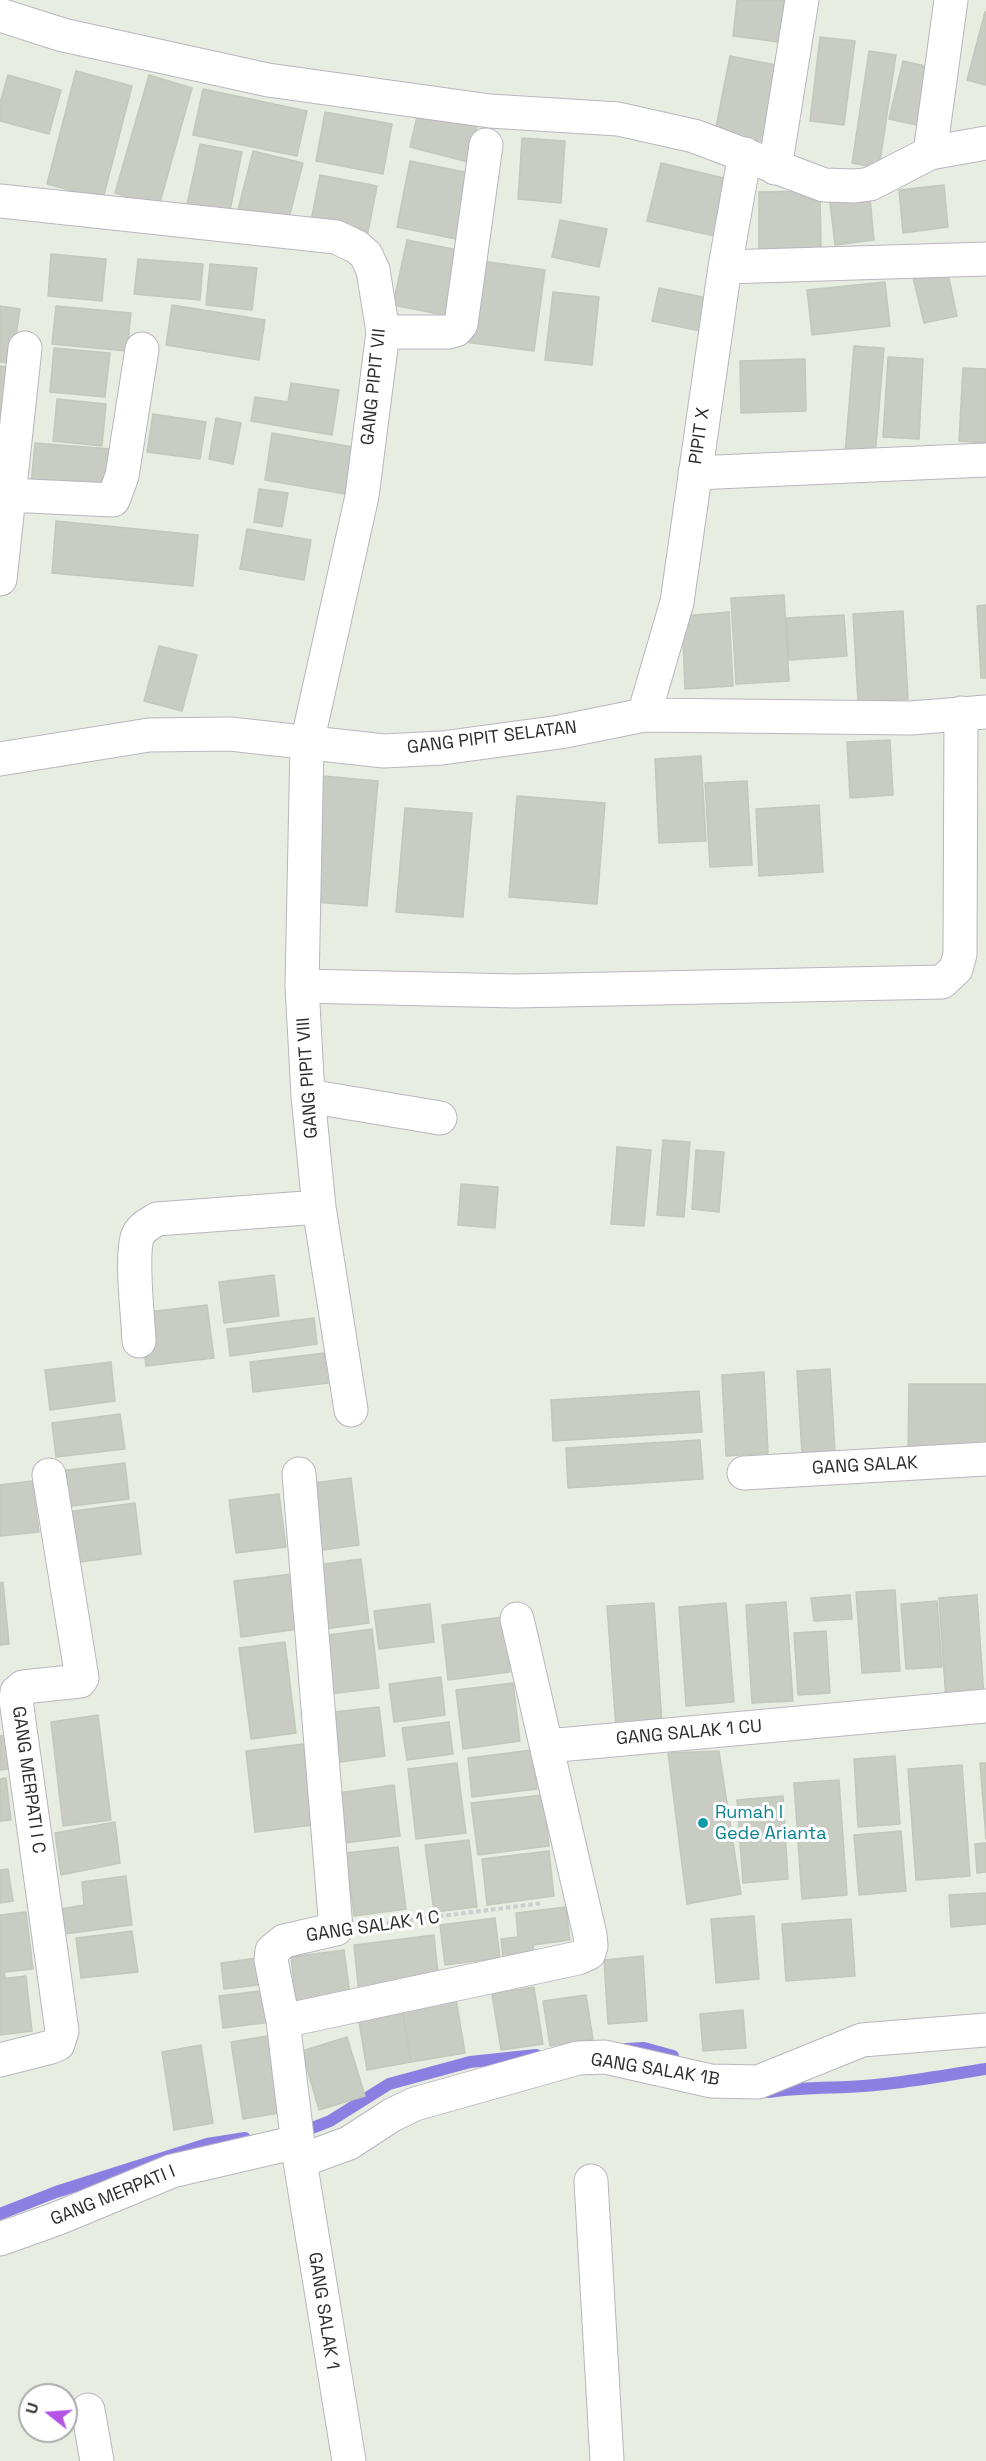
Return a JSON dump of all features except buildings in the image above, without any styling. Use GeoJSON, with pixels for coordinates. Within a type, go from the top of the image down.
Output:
{"type":"FeatureCollection","features":[{"type":"Feature","properties":{"kind":"street"},"geometry":{"type":"LineString","coordinates":[[775,168],[802,0]]}},
{"type":"Feature","properties":{"kind":"street"},"geometry":{"type":"LineString","coordinates":[[930,153],[951,0]]}},
{"type":"Feature","properties":{"kind":"street"},"geometry":{"type":"LineString","coordinates":[[0,15],[63,35],[268,80],[490,111],[618,119],[694,136],[745,154],[775,168],[824,184],[855,186],[870,184],[930,153],[986,143]]}},
{"type":"Feature","properties":{"kind":"street"},"geometry":{"type":"LineString","coordinates":[[383,332],[449,332],[456,330],[461,324],[486,145]]}},
{"type":"Feature","properties":{"kind":"street","name":"PIPIT X"},"geometry":{"type":"LineString","coordinates":[[644,715],[676,602],[725,267],[745,154]]}},
{"type":"Feature","properties":{"kind":"street","name":"GANG PIPIT VII"},"geometry":{"type":"LineString","coordinates":[[0,201],[336,237],[357,247],[366,255],[373,270],[383,332],[362,496],[307,743]]}},
{"type":"Feature","properties":{"kind":"street"},"geometry":{"type":"LineString","coordinates":[[725,267],[986,259]]}},
{"type":"Feature","properties":{"kind":"street"},"geometry":{"type":"LineString","coordinates":[[0,579],[25,348]]}},
{"type":"Feature","properties":{"kind":"street"},"geometry":{"type":"LineString","coordinates":[[8,495],[113,500],[122,476],[142,349]]}},
{"type":"Feature","properties":{"kind":"street"},"geometry":{"type":"LineString","coordinates":[[695,473],[986,460]]}},
{"type":"Feature","properties":{"kind":"street"},"geometry":{"type":"LineString","coordinates":[[302,986],[515,991],[942,982],[957,969],[960,954],[974,713]]}},
{"type":"Feature","properties":{"kind":"street","name":"GANG PIPIT SELATAN"},"geometry":{"type":"LineString","coordinates":[[0,759],[149,735],[230,734],[384,750],[442,748],[560,732],[644,715],[911,718],[974,713]]}},
{"type":"Feature","properties":{"kind":"street","name":"GANG PIPIT VIII"},"geometry":{"type":"LineString","coordinates":[[307,743],[302,986],[308,1096],[319,1207],[351,1410]]}},
{"type":"Feature","properties":{"kind":"street"},"geometry":{"type":"LineString","coordinates":[[308,1096],[440,1118]]}},
{"type":"Feature","properties":{"kind":"street"},"geometry":{"type":"LineString","coordinates":[[139,1341],[135,1258],[137,1236],[144,1226],[158,1219],[319,1207]]}},
{"type":"Feature","properties":{"kind":"street","name":"GANG SALAK"},"geometry":{"type":"LineString","coordinates":[[744,1473],[986,1459]]}},
{"type":"Feature","properties":{"kind":"street"},"geometry":{"type":"LineString","coordinates":[[299,1474],[336,1929]]}},
{"type":"Feature","properties":{"kind":"street","name":"GANG MERPATI I C"},"geometry":{"type":"LineString","coordinates":[[0,2060],[58,2044],[62,2031],[16,1700],[16,1692],[23,1687],[80,1681],[82,1674],[49,1476]]}},
{"type":"Feature","properties":{"kind":"street"},"geometry":{"type":"LineString","coordinates":[[283,2021],[578,1958],[589,1953],[591,1946],[581,1898],[517,1619]]}},
{"type":"Feature","properties":{"kind":"street","name":"GANG SALAK 1 CU"},"geometry":{"type":"LineString","coordinates":[[547,1746],[986,1706]]}},
{"type":"Feature","properties":{"kind":"street","name":"GANG SALAK 1 C"},"geometry":{"type":"LineString","coordinates":[[298,2151],[283,2021],[271,1960],[272,1951],[284,1941],[336,1929]]}},
{"type":"Feature","properties":{"kind":"street","name":"GANG SALAK 1B"},"geometry":{"type":"LineString","coordinates":[[298,2151],[349,2143],[392,2115],[415,2104],[578,2058],[604,2057],[711,2081],[758,2082],[862,2040],[986,2030]]}},
{"type":"Feature","properties":{"kind":"street","name":"GANG MERPATI I"},"geometry":{"type":"LineString","coordinates":[[0,2239],[56,2219],[172,2171],[298,2151]]}},
{"type":"Feature","properties":{"kind":"street","name":"GANG SALAK 1"},"geometry":{"type":"LineString","coordinates":[[298,2151],[349,2461]]}},
{"type":"Feature","properties":{"kind":"street"},"geometry":{"type":"LineString","coordinates":[[591,2181],[607,2461]]}},
{"type":"Feature","properties":{"kind":"street"},"geometry":{"type":"LineString","coordinates":[[88,2410],[97,2461]]}},
{"type":"Feature","properties":{"kind":"path","name":"GANG SALAK 1 C"},"geometry":{"type":"LineString","coordinates":[[336,1929],[581,1898]]}},
{"type":"Feature","properties":{"kind":"waterway"},"geometry":{"type":"LineString","coordinates":[[626,2049],[644,2048],[673,2056]]}},
{"type":"Feature","properties":{"kind":"waterway"},"geometry":{"type":"LineString","coordinates":[[307,2130],[330,2121],[389,2084],[470,2062],[536,2055]]}},
{"type":"Feature","properties":{"kind":"waterway"},"geometry":{"type":"LineString","coordinates":[[768,2092],[882,2084],[986,2069]]}},
{"type":"Feature","properties":{"kind":"waterway"},"geometry":{"type":"LineString","coordinates":[[0,2214],[56,2192],[207,2144],[245,2138]]}},
{"type":"Feature","properties":{"kind":"place","name":"Rumah I Gede Arianta"},"geometry":{"type":"Point","coordinates":[703,1823]}}]}
